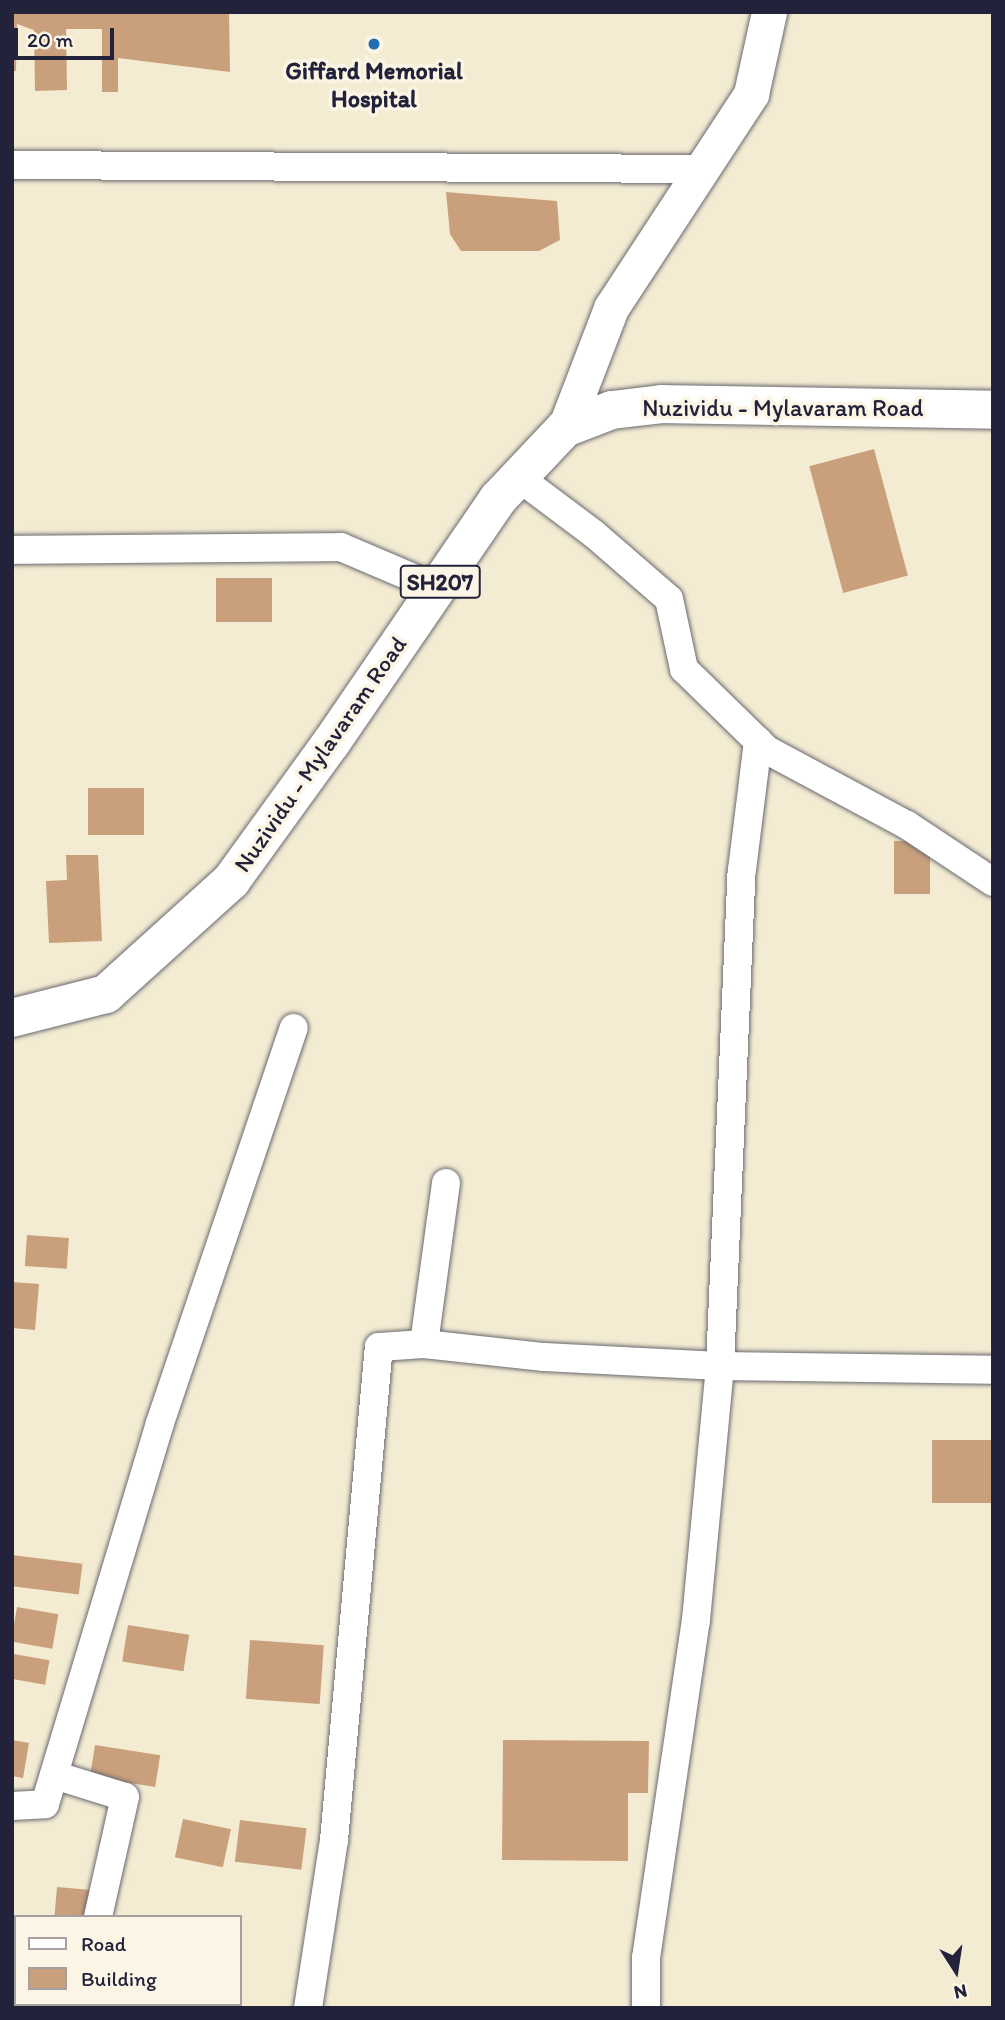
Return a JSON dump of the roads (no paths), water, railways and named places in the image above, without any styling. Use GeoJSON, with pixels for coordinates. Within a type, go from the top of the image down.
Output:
{"type":"FeatureCollection","features":[{"type":"Feature","properties":{"kind":"main road","name":"Nuzividu - Mylavaram Road"},"geometry":{"type":"LineString","coordinates":[[12,1018],[106,994],[231,881],[331,743],[498,499],[565,428],[612,410],[662,404],[993,410]]}},
{"type":"Feature","properties":{"kind":"street"},"geometry":{"type":"LineString","coordinates":[[565,428],[611,308],[751,94],[769,12]]}},
{"type":"Feature","properties":{"kind":"street"},"geometry":{"type":"LineString","coordinates":[[12,166],[703,169]]}},
{"type":"Feature","properties":{"kind":"street"},"geometry":{"type":"LineString","coordinates":[[518,477],[594,534],[669,598],[684,669],[767,750],[907,825],[993,882]]}},
{"type":"Feature","properties":{"kind":"street"},"geometry":{"type":"LineString","coordinates":[[12,550],[341,547],[437,588]]}},
{"type":"Feature","properties":{"kind":"street"},"geometry":{"type":"LineString","coordinates":[[646,2008],[646,1958],[696,1620],[720,1366],[741,870],[758,741]]}},
{"type":"Feature","properties":{"kind":"street"},"geometry":{"type":"LineString","coordinates":[[12,1806],[44,1804],[160,1423],[294,1028]]}},
{"type":"Feature","properties":{"kind":"street"},"geometry":{"type":"LineString","coordinates":[[424,1344],[446,1183]]}},
{"type":"Feature","properties":{"kind":"street"},"geometry":{"type":"LineString","coordinates":[[308,2008],[334,1840],[379,1347],[424,1344],[544,1357],[720,1366],[993,1370]]}},
{"type":"Feature","properties":{"kind":"street"},"geometry":{"type":"LineString","coordinates":[[54,1775],[125,1797],[98,1915]]}},
{"type":"Feature","properties":{"kind":"place","name":"Giffard Memorial Hospital"},"geometry":{"type":"Point","coordinates":[374,44]}}]}
